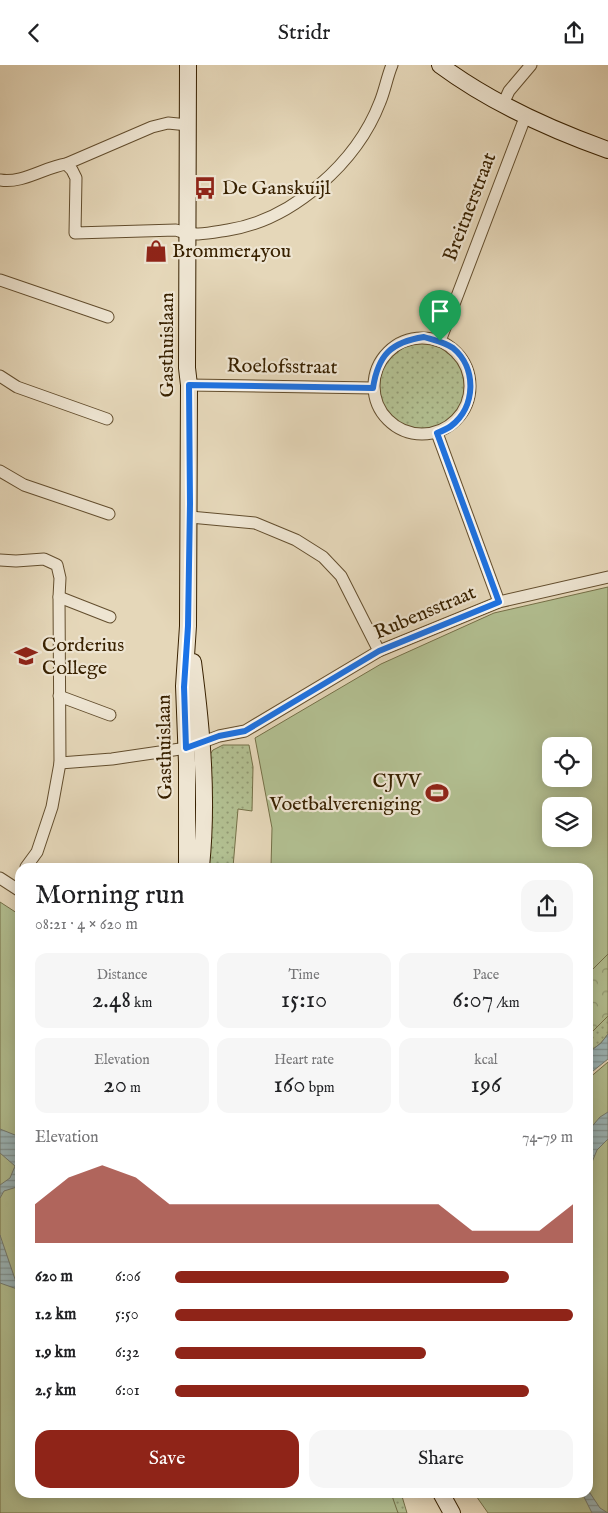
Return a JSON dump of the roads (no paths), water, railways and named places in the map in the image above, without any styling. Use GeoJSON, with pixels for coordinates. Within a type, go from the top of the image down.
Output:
{"type":"FeatureCollection","features":[{"type":"Feature","properties":{"kind":"main road","name":"Gasthuislaan"},"geometry":{"type":"LineString","coordinates":[[187,863],[184,687],[188,626],[190,517],[189,385],[187,368],[188,65]]}},
{"type":"Feature","properties":{"kind":"main road"},"geometry":{"type":"LineString","coordinates":[[440,65],[466,84],[503,104],[608,150]]}},
{"type":"Feature","properties":{"kind":"main road","name":"Gasthuislaan"},"geometry":{"type":"LineString","coordinates":[[188,626],[203,742],[204,807],[201,863]]}},
{"type":"Feature","properties":{"kind":"main road"},"geometry":{"type":"LineString","coordinates":[[444,1498],[452,1513]]}},
{"type":"Feature","properties":{"kind":"street"},"geometry":{"type":"LineString","coordinates":[[66,164],[76,178],[76,233],[176,230],[188,235],[236,228],[262,221],[298,201],[326,179],[350,153],[368,126],[380,102],[392,65]]}},
{"type":"Feature","properties":{"kind":"street"},"geometry":{"type":"LineString","coordinates":[[503,104],[509,91],[531,65]]}},
{"type":"Feature","properties":{"kind":"street","name":"Breitnerstraat"},"geometry":{"type":"LineString","coordinates":[[440,341],[526,115]]}},
{"type":"Feature","properties":{"kind":"street"},"geometry":{"type":"LineString","coordinates":[[0,180],[10,181],[66,164],[152,127],[168,123],[188,125]]}},
{"type":"Feature","properties":{"kind":"street"},"geometry":{"type":"LineString","coordinates":[[0,280],[108,317]]}},
{"type":"Feature","properties":{"kind":"street"},"geometry":{"type":"LineString","coordinates":[[424,337],[440,341],[453,348],[462,359],[469,373],[471,388],[468,402],[461,415],[450,426],[437,433],[422,435],[407,433],[394,426],[383,416],[376,403],[373,388],[376,372],[383,358],[394,347],[408,339],[424,337]]}},
{"type":"Feature","properties":{"kind":"street"},"geometry":{"type":"LineString","coordinates":[[0,376],[17,387],[107,419]]}},
{"type":"Feature","properties":{"kind":"street","name":"Roelofsstraat"},"geometry":{"type":"LineString","coordinates":[[189,385],[373,388]]}},
{"type":"Feature","properties":{"kind":"street"},"geometry":{"type":"LineString","coordinates":[[437,433],[499,602]]}},
{"type":"Feature","properties":{"kind":"street"},"geometry":{"type":"LineString","coordinates":[[0,471],[24,485],[109,515]]}},
{"type":"Feature","properties":{"kind":"street"},"geometry":{"type":"LineString","coordinates":[[190,517],[255,523],[296,540],[323,557],[341,576],[379,651]]}},
{"type":"Feature","properties":{"kind":"street"},"geometry":{"type":"LineString","coordinates":[[0,560],[44,559],[57,565],[60,578],[60,763],[52,807],[37,852],[29,863]]}},
{"type":"Feature","properties":{"kind":"street","name":"Rubensstraat"},"geometry":{"type":"LineString","coordinates":[[60,763],[112,759],[186,748],[219,736],[245,731],[379,651],[499,602],[608,577]]}},
{"type":"Feature","properties":{"kind":"street"},"geometry":{"type":"LineString","coordinates":[[59,597],[110,617]]}},
{"type":"Feature","properties":{"kind":"street"},"geometry":{"type":"LineString","coordinates":[[59,696],[110,715]]}},
{"type":"Feature","properties":{"kind":"street"},"geometry":{"type":"LineString","coordinates":[[0,878],[15,884]]}},
{"type":"Feature","properties":{"kind":"water"},"geometry":{"type":"Polygon","coordinates":[[[608,1034],[608,1059],[593,1071],[593,1049],[608,1034]]]}},
{"type":"Feature","properties":{"kind":"water"},"geometry":{"type":"Polygon","coordinates":[[[608,1112],[608,1139],[597,1150],[593,1160],[593,1125],[600,1117],[608,1112]]]}},
{"type":"Feature","properties":{"kind":"water"},"geometry":{"type":"Polygon","coordinates":[[[0,1129],[15,1135],[15,1166],[0,1153],[0,1129]]]}},
{"type":"Feature","properties":{"kind":"water"},"geometry":{"type":"Polygon","coordinates":[[[15,1166],[15,1188],[4,1191],[0,1198],[0,1185],[10,1178],[15,1166]]]}},
{"type":"Feature","properties":{"kind":"water"},"geometry":{"type":"Polygon","coordinates":[[[0,1235],[15,1279],[15,1288],[0,1283],[0,1235]]]}},
{"type":"Feature","properties":{"kind":"water"},"geometry":{"type":"Polygon","coordinates":[[[584,1498],[593,1498],[600,1508],[608,1513],[592,1513],[584,1498]]]}},
{"type":"Feature","properties":{"kind":"place","name":"De Ganskuijl"},"geometry":{"type":"Point","coordinates":[205,188]}},
{"type":"Feature","properties":{"kind":"place","name":"Brommer4you"},"geometry":{"type":"Point","coordinates":[156,251]}},
{"type":"Feature","properties":{"kind":"place","name":"Corderius College"},"geometry":{"type":"Point","coordinates":[26,656]}},
{"type":"Feature","properties":{"kind":"place","name":"CJVV Voetbalvereniging"},"geometry":{"type":"Point","coordinates":[437,793]}}]}
